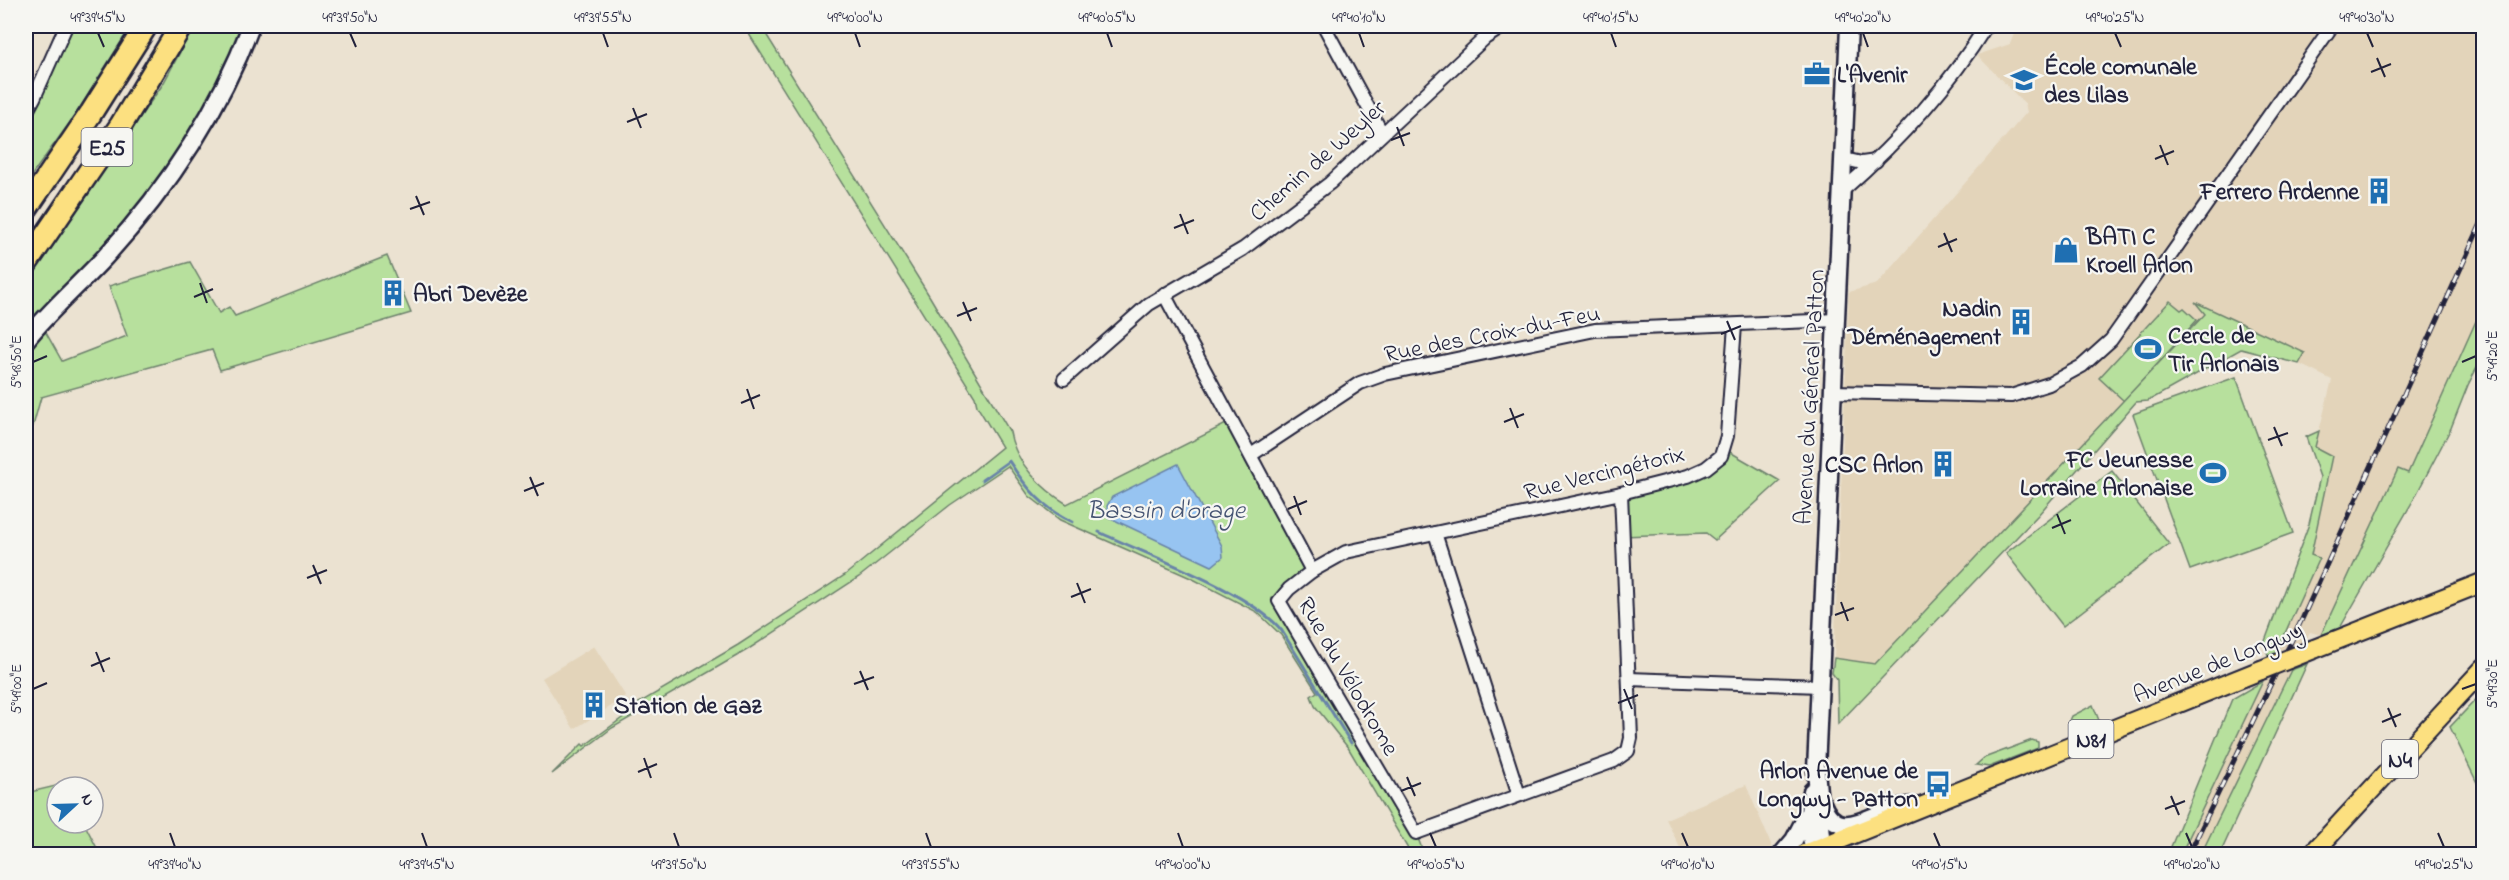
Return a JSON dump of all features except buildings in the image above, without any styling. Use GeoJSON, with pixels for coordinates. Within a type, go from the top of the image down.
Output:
{"type":"FeatureCollection","features":[{"type":"Feature","properties":{"kind":"highway","name":"E25"},"geometry":{"type":"LineString","coordinates":[[26,208],[91,113],[146,26]]}},
{"type":"Feature","properties":{"kind":"highway","name":"E25"},"geometry":{"type":"LineString","coordinates":[[26,264],[115,135],[181,26]]}},
{"type":"Feature","properties":{"kind":"main road"},"geometry":{"type":"LineString","coordinates":[[26,340],[111,250],[178,168],[204,128],[251,26]]}},
{"type":"Feature","properties":{"kind":"main road","name":"Avenue du Général Patton"},"geometry":{"type":"LineString","coordinates":[[1816,770],[1849,26]]}},
{"type":"Feature","properties":{"kind":"main road","name":"Avenue de Longwy"},"geometry":{"type":"LineString","coordinates":[[1814,851],[2484,582]]}},
{"type":"Feature","properties":{"kind":"main road","name":"N4"},"geometry":{"type":"LineString","coordinates":[[2312,855],[2484,668]]}},
{"type":"Feature","properties":{"kind":"main road"},"geometry":{"type":"LineString","coordinates":[[1814,851],[1808,834],[1808,814],[1816,770]]}},
{"type":"Feature","properties":{"kind":"main road"},"geometry":{"type":"LineString","coordinates":[[1814,851],[1816,770]]}},
{"type":"Feature","properties":{"kind":"main road","name":"N81"},"geometry":{"type":"LineString","coordinates":[[1816,770],[1824,809],[1827,816],[1837,824],[1848,826],[1906,804],[1921,807]]}},
{"type":"Feature","properties":{"kind":"main road"},"geometry":{"type":"LineString","coordinates":[[1782,855],[1794,840],[1808,814]]}},
{"type":"Feature","properties":{"kind":"street"},"geometry":{"type":"LineString","coordinates":[[26,113],[66,26]]}},
{"type":"Feature","properties":{"kind":"street"},"geometry":{"type":"LineString","coordinates":[[1324,26],[1382,133]]}},
{"type":"Feature","properties":{"kind":"street","name":"Chemin de Weyler"},"geometry":{"type":"LineString","coordinates":[[1064,379],[1137,314],[1164,294],[1243,249],[1330,183],[1485,38],[1504,26]]}},
{"type":"Feature","properties":{"kind":"street"},"geometry":{"type":"LineString","coordinates":[[1842,190],[1877,160],[1940,94],[1986,26]]}},
{"type":"Feature","properties":{"kind":"street"},"geometry":{"type":"LineString","coordinates":[[1833,392],[2011,396],[2049,384],[2082,366],[2111,340],[2332,26]]}},
{"type":"Feature","properties":{"kind":"street"},"geometry":{"type":"LineString","coordinates":[[1844,159],[1862,163],[1877,160]]}},
{"type":"Feature","properties":{"kind":"street","name":"Rue du Vélodrome"},"geometry":{"type":"LineString","coordinates":[[1164,294],[1312,571],[1289,589],[1279,601],[1416,833],[1519,795]]}},
{"type":"Feature","properties":{"kind":"street","name":"Rue des Croix-du-Feu"},"geometry":{"type":"LineString","coordinates":[[1251,455],[1360,383],[1385,374],[1595,330],[1837,320]]}},
{"type":"Feature","properties":{"kind":"street","name":"Rue Vercingétorix"},"geometry":{"type":"LineString","coordinates":[[1312,571],[1346,552],[1622,493],[1688,476],[1706,468],[1721,456],[1726,436],[1735,325]]}},
{"type":"Feature","properties":{"kind":"street"},"geometry":{"type":"LineString","coordinates":[[1435,533],[1519,795],[1614,761],[1628,751],[1631,738],[1622,493]]}},
{"type":"Feature","properties":{"kind":"street"},"geometry":{"type":"LineString","coordinates":[[1629,679],[1820,686]]}},
{"type":"Feature","properties":{"kind":"shaded area"},"geometry":{"type":"Polygon","coordinates":[[[2017,26],[2483,26],[2483,314],[2480,313],[2408,474],[2398,469],[2321,635],[2310,632],[2304,642],[2201,854],[2181,854],[2318,559],[2311,555],[2332,457],[2315,447],[2332,380],[2299,364],[2304,353],[2196,303],[2206,314],[1875,664],[1834,658],[1849,292],[1877,284],[2027,112],[2025,104],[1977,55],[2010,44],[2017,26]]]}},
{"type":"Feature","properties":{"kind":"shaded area"},"geometry":{"type":"Polygon","coordinates":[[[594,646],[626,697],[574,729],[542,678],[594,646]]]}},
{"type":"Feature","properties":{"kind":"shaded area"},"geometry":{"type":"Polygon","coordinates":[[[1746,785],[1774,851],[1773,854],[1683,854],[1666,819],[1746,785]]]}},
{"type":"Feature","properties":{"kind":"green space"},"geometry":{"type":"Polygon","coordinates":[[[66,26],[131,26],[76,114],[26,183],[26,113],[66,26]]]}},
{"type":"Feature","properties":{"kind":"green space"},"geometry":{"type":"Polygon","coordinates":[[[194,26],[251,26],[178,168],[40,322],[62,361],[127,336],[109,286],[190,262],[219,313],[229,307],[235,316],[387,256],[411,313],[220,370],[212,350],[41,397],[33,426],[26,427],[26,281],[163,84],[194,26]]]}},
{"type":"Feature","properties":{"kind":"green space"},"geometry":{"type":"Polygon","coordinates":[[[744,26],[761,26],[930,297],[1010,432],[1024,464],[1048,491],[1067,504],[1232,421],[1312,571],[1279,601],[1416,833],[1424,854],[1411,854],[1349,749],[1315,706],[1311,696],[1317,692],[1281,635],[1257,612],[1193,579],[1060,520],[1029,496],[1008,466],[950,505],[859,577],[747,650],[612,728],[552,774],[582,744],[584,746],[633,710],[632,707],[738,645],[845,575],[1002,447],[977,406],[975,397],[744,26]]]}},
{"type":"Feature","properties":{"kind":"green space","name":"Cercle de Tir Arlonais"},"geometry":{"type":"Polygon","coordinates":[[[2170,301],[2181,310],[2184,308],[2197,320],[2124,401],[2099,378],[2170,301]]]}},
{"type":"Feature","properties":{"kind":"green space"},"geometry":{"type":"Polygon","coordinates":[[[2195,302],[2305,353],[2299,364],[2241,349],[2148,401],[2136,402],[2038,515],[1838,724],[1837,680],[1832,673],[1834,658],[1875,664],[2205,314],[2195,302]]]}},
{"type":"Feature","properties":{"kind":"green space"},"geometry":{"type":"Polygon","coordinates":[[[2480,312],[2483,314],[2483,356],[2468,385],[2451,428],[2414,499],[2340,628],[2321,635],[2398,469],[2408,473],[2480,312]]]}},
{"type":"Feature","properties":{"kind":"green space","name":"FC Jeunesse Lorraine Arlonaise"},"geometry":{"type":"Polygon","coordinates":[[[2236,377],[2293,533],[2190,570],[2133,414],[2236,377]]]}},
{"type":"Feature","properties":{"kind":"green space"},"geometry":{"type":"Polygon","coordinates":[[[2319,431],[2315,447],[2332,456],[2311,555],[2319,558],[2276,653],[2268,656],[2265,641],[2309,524],[2320,477],[2306,437],[2319,431]]]}},
{"type":"Feature","properties":{"kind":"green space"},"geometry":{"type":"Polygon","coordinates":[[[1723,448],[1780,481],[1715,540],[1706,533],[1622,536],[1621,493],[1688,476],[1723,448]]]}},
{"type":"Feature","properties":{"kind":"green space","name":"FC Jeunesse Lorraine Arlonaise"},"geometry":{"type":"Polygon","coordinates":[[[2112,471],[2169,544],[2063,626],[2006,553],[2112,471]]]}},
{"type":"Feature","properties":{"kind":"green space"},"geometry":{"type":"Polygon","coordinates":[[[2307,664],[2220,854],[2201,854],[2291,670],[2307,664]]]}},
{"type":"Feature","properties":{"kind":"green space"},"geometry":{"type":"Polygon","coordinates":[[[2263,681],[2181,854],[2168,854],[2232,699],[2263,681]]]}},
{"type":"Feature","properties":{"kind":"green space"},"geometry":{"type":"Polygon","coordinates":[[[2483,692],[2483,795],[2450,727],[2483,692]]]}},
{"type":"Feature","properties":{"kind":"green space"},"geometry":{"type":"Polygon","coordinates":[[[2093,705],[2100,723],[2073,734],[2069,723],[2072,716],[2093,705]]]}},
{"type":"Feature","properties":{"kind":"green space"},"geometry":{"type":"Polygon","coordinates":[[[2032,740],[2038,742],[2038,748],[1989,767],[1976,765],[1984,758],[2032,740]]]}},
{"type":"Feature","properties":{"kind":"green space"},"geometry":{"type":"Polygon","coordinates":[[[45,788],[45,835],[90,835],[100,854],[26,854],[26,793],[45,788]]]}},
{"type":"Feature","properties":{"kind":"water","name":"Bassin d'orage"},"geometry":{"type":"Polygon","coordinates":[[[1178,464],[1222,546],[1223,557],[1212,566],[1108,517],[1107,506],[1112,497],[1178,464]]]}},
{"type":"Feature","properties":{"kind":"waterway"},"geometry":{"type":"LineString","coordinates":[[982,480],[1009,461],[1036,497],[1053,511],[1073,522]]}},
{"type":"Feature","properties":{"kind":"waterway"},"geometry":{"type":"LineString","coordinates":[[1099,532],[1197,576],[1247,602],[1267,616],[1282,631],[1351,743]]}},
{"type":"Feature","properties":{"kind":"railway"},"geometry":{"type":"LineString","coordinates":[[2189,854],[2303,617],[2484,217]]}},
{"type":"Feature","properties":{"kind":"place","name":"L'Avenir"},"geometry":{"type":"Point","coordinates":[1817,74]}},
{"type":"Feature","properties":{"kind":"place","name":"École comunale des Lilas"},"geometry":{"type":"Point","coordinates":[2024,80]}},
{"type":"Feature","properties":{"kind":"place","name":"Ferrero Ardenne"},"geometry":{"type":"Point","coordinates":[2379,191]}},
{"type":"Feature","properties":{"kind":"place","name":"BATI C Kroell Arlon"},"geometry":{"type":"Point","coordinates":[2066,250]}},
{"type":"Feature","properties":{"kind":"place","name":"Abri Devèze"},"geometry":{"type":"Point","coordinates":[393,293]}},
{"type":"Feature","properties":{"kind":"place","name":"Nadin Déménagement"},"geometry":{"type":"Point","coordinates":[2021,322]}},
{"type":"Feature","properties":{"kind":"place","name":"Cercle de Tir Arlonais"},"geometry":{"type":"Point","coordinates":[2148,349]}},
{"type":"Feature","properties":{"kind":"place","name":"CSC Arlon"},"geometry":{"type":"Point","coordinates":[1943,464]}},
{"type":"Feature","properties":{"kind":"place","name":"FC Jeunesse Lorraine Arlonaise"},"geometry":{"type":"Point","coordinates":[2213,473]}},
{"type":"Feature","properties":{"kind":"place","name":"Station de Gaz"},"geometry":{"type":"Point","coordinates":[594,705]}},
{"type":"Feature","properties":{"kind":"place","name":"Arlon Avenue de Longwy - Patton"},"geometry":{"type":"Point","coordinates":[1938,784]}}]}
